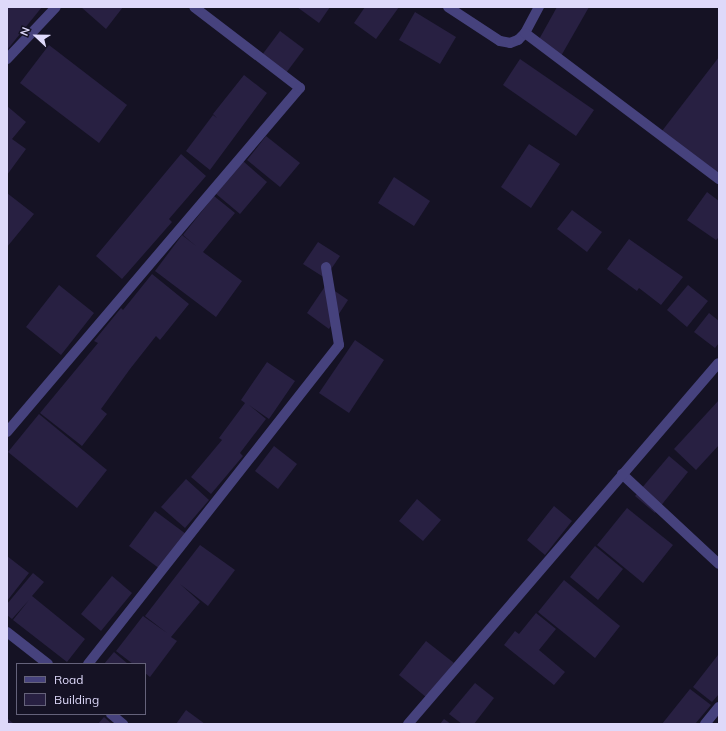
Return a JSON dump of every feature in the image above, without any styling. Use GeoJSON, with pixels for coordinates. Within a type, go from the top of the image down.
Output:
{"type":"FeatureCollection","features":[{"type":"Feature","properties":{"kind":"street"},"geometry":{"type":"LineString","coordinates":[[7,59],[56,7]]}},
{"type":"Feature","properties":{"kind":"street"},"geometry":{"type":"LineString","coordinates":[[7,432],[300,88],[194,7]]}},
{"type":"Feature","properties":{"kind":"street"},"geometry":{"type":"LineString","coordinates":[[448,7],[500,41],[518,40],[525,33],[539,7]]}},
{"type":"Feature","properties":{"kind":"street"},"geometry":{"type":"LineString","coordinates":[[525,33],[719,178]]}},
{"type":"Feature","properties":{"kind":"street"},"geometry":{"type":"LineString","coordinates":[[89,663],[339,345],[326,267]]}},
{"type":"Feature","properties":{"kind":"street"},"geometry":{"type":"LineString","coordinates":[[408,724],[719,363]]}},
{"type":"Feature","properties":{"kind":"street"},"geometry":{"type":"LineString","coordinates":[[622,474],[719,564]]}},
{"type":"Feature","properties":{"kind":"street"},"geometry":{"type":"LineString","coordinates":[[7,632],[47,663]]}},
{"type":"Feature","properties":{"kind":"street"},"geometry":{"type":"LineString","coordinates":[[705,724],[719,707]]}},
{"type":"Feature","properties":{"kind":"street"},"geometry":{"type":"LineString","coordinates":[[111,715],[123,724]]}},
{"type":"Feature","properties":{"kind":"building"},"geometry":{"type":"Polygon","coordinates":[[[7,7],[42,7],[7,50],[7,7]]]}},
{"type":"Feature","properties":{"kind":"building"},"geometry":{"type":"Polygon","coordinates":[[[81,7],[123,7],[106,29],[81,7]]]}},
{"type":"Feature","properties":{"kind":"building"},"geometry":{"type":"Polygon","coordinates":[[[297,7],[330,7],[319,23],[297,7]]]}},
{"type":"Feature","properties":{"kind":"building"},"geometry":{"type":"Polygon","coordinates":[[[365,7],[399,7],[376,39],[354,23],[365,7]]]}},
{"type":"Feature","properties":{"kind":"building"},"geometry":{"type":"Polygon","coordinates":[[[557,7],[589,7],[561,56],[537,43],[557,7]]]}},
{"type":"Feature","properties":{"kind":"building"},"geometry":{"type":"Polygon","coordinates":[[[415,12],[456,37],[440,64],[399,40],[415,12]]]}},
{"type":"Feature","properties":{"kind":"building"},"geometry":{"type":"Polygon","coordinates":[[[280,31],[304,49],[283,77],[259,59],[280,31]]]}},
{"type":"Feature","properties":{"kind":"building"},"geometry":{"type":"Polygon","coordinates":[[[49,45],[127,105],[99,143],[20,83],[49,45]]]}},
{"type":"Feature","properties":{"kind":"building"},"geometry":{"type":"Polygon","coordinates":[[[719,57],[719,176],[662,131],[719,57]]]}},
{"type":"Feature","properties":{"kind":"building"},"geometry":{"type":"Polygon","coordinates":[[[520,59],[594,110],[576,136],[503,85],[520,59]]]}},
{"type":"Feature","properties":{"kind":"building"},"geometry":{"type":"Polygon","coordinates":[[[244,75],[267,93],[210,170],[186,151],[213,115],[217,118],[213,114],[244,75]]]}},
{"type":"Feature","properties":{"kind":"building"},"geometry":{"type":"Polygon","coordinates":[[[7,106],[26,122],[12,139],[26,149],[7,175],[7,106]]]}},
{"type":"Feature","properties":{"kind":"building"},"geometry":{"type":"Polygon","coordinates":[[[266,136],[300,163],[280,187],[247,160],[266,136]]]}},
{"type":"Feature","properties":{"kind":"building"},"geometry":{"type":"Polygon","coordinates":[[[529,144],[560,164],[531,208],[501,187],[529,144]]]}},
{"type":"Feature","properties":{"kind":"building"},"geometry":{"type":"Polygon","coordinates":[[[181,154],[206,176],[169,219],[172,222],[122,279],[96,256],[181,154]]]}},
{"type":"Feature","properties":{"kind":"building"},"geometry":{"type":"Polygon","coordinates":[[[243,161],[267,182],[240,214],[215,193],[243,161]]]}},
{"type":"Feature","properties":{"kind":"building"},"geometry":{"type":"Polygon","coordinates":[[[394,177],[430,201],[414,226],[378,203],[394,177]]]}},
{"type":"Feature","properties":{"kind":"building"},"geometry":{"type":"Polygon","coordinates":[[[707,192],[719,201],[719,237],[716,240],[687,220],[707,192]]]}},
{"type":"Feature","properties":{"kind":"building"},"geometry":{"type":"Polygon","coordinates":[[[7,193],[34,214],[7,247],[7,193]]]}},
{"type":"Feature","properties":{"kind":"building"},"geometry":{"type":"Polygon","coordinates":[[[214,196],[235,213],[203,252],[242,281],[216,317],[155,271],[182,235],[196,246],[183,235],[214,196]]]}},
{"type":"Feature","properties":{"kind":"building"},"geometry":{"type":"Polygon","coordinates":[[[572,210],[602,232],[587,252],[557,229],[572,210]]]}},
{"type":"Feature","properties":{"kind":"building"},"geometry":{"type":"Polygon","coordinates":[[[629,239],[683,277],[661,305],[639,288],[637,291],[607,269],[629,239]]]}},
{"type":"Feature","properties":{"kind":"building"},"geometry":{"type":"Polygon","coordinates":[[[318,242],[340,256],[325,278],[303,264],[318,242]]]}},
{"type":"Feature","properties":{"kind":"building"},"geometry":{"type":"Polygon","coordinates":[[[152,274],[189,304],[160,340],[156,336],[130,369],[101,409],[107,414],[82,446],[40,413],[98,343],[94,341],[121,308],[123,310],[152,274]]]}},
{"type":"Feature","properties":{"kind":"building"},"geometry":{"type":"Polygon","coordinates":[[[59,285],[94,313],[61,355],[26,327],[59,285]]]}},
{"type":"Feature","properties":{"kind":"building"},"geometry":{"type":"Polygon","coordinates":[[[326,285],[348,300],[329,329],[307,313],[326,285]]]}},
{"type":"Feature","properties":{"kind":"building"},"geometry":{"type":"Polygon","coordinates":[[[688,285],[708,301],[687,327],[667,310],[688,285]]]}},
{"type":"Feature","properties":{"kind":"building"},"geometry":{"type":"Polygon","coordinates":[[[709,313],[719,321],[719,343],[715,348],[694,332],[709,313]]]}},
{"type":"Feature","properties":{"kind":"building"},"geometry":{"type":"Polygon","coordinates":[[[355,340],[384,360],[349,413],[319,393],[355,340]]]}},
{"type":"Feature","properties":{"kind":"building"},"geometry":{"type":"Polygon","coordinates":[[[267,362],[295,381],[269,419],[249,405],[266,419],[240,453],[243,456],[211,494],[191,477],[222,440],[219,438],[245,403],[241,400],[267,362]]]}},
{"type":"Feature","properties":{"kind":"building"},"geometry":{"type":"Polygon","coordinates":[[[719,400],[719,445],[696,470],[674,449],[719,400]]]}},
{"type":"Feature","properties":{"kind":"building"},"geometry":{"type":"Polygon","coordinates":[[[39,414],[107,470],[77,508],[8,452],[39,414]]]}},
{"type":"Feature","properties":{"kind":"building"},"geometry":{"type":"Polygon","coordinates":[[[274,446],[297,464],[278,489],[255,471],[274,446]]]}},
{"type":"Feature","properties":{"kind":"building"},"geometry":{"type":"Polygon","coordinates":[[[669,456],[688,472],[655,513],[635,496],[669,456]]]}},
{"type":"Feature","properties":{"kind":"building"},"geometry":{"type":"Polygon","coordinates":[[[186,479],[209,500],[185,528],[161,507],[186,479]]]}},
{"type":"Feature","properties":{"kind":"building"},"geometry":{"type":"Polygon","coordinates":[[[417,499],[441,520],[423,541],[399,521],[417,499]]]}},
{"type":"Feature","properties":{"kind":"building"},"geometry":{"type":"Polygon","coordinates":[[[554,506],[572,521],[545,555],[527,540],[554,506]]]}},
{"type":"Feature","properties":{"kind":"building"},"geometry":{"type":"Polygon","coordinates":[[[627,508],[673,545],[643,583],[597,545],[627,508]]]}},
{"type":"Feature","properties":{"kind":"building"},"geometry":{"type":"Polygon","coordinates":[[[155,511],[186,534],[160,569],[129,546],[155,511]]]}},
{"type":"Feature","properties":{"kind":"building"},"geometry":{"type":"Polygon","coordinates":[[[200,545],[235,570],[208,606],[180,584],[200,602],[171,637],[177,641],[150,677],[146,674],[146,663],[132,663],[116,651],[143,616],[167,633],[145,616],[200,545]]]}},
{"type":"Feature","properties":{"kind":"building"},"geometry":{"type":"Polygon","coordinates":[[[595,546],[623,569],[598,600],[570,577],[595,546]]]}},
{"type":"Feature","properties":{"kind":"building"},"geometry":{"type":"Polygon","coordinates":[[[7,556],[29,573],[7,601],[7,556]]]}},
{"type":"Feature","properties":{"kind":"building"},"geometry":{"type":"Polygon","coordinates":[[[33,573],[44,582],[32,596],[85,639],[67,662],[13,620],[29,600],[12,619],[7,615],[7,604],[33,573]]]}},
{"type":"Feature","properties":{"kind":"building"},"geometry":{"type":"Polygon","coordinates":[[[112,576],[132,593],[101,631],[81,614],[112,576]]]}},
{"type":"Feature","properties":{"kind":"building"},"geometry":{"type":"Polygon","coordinates":[[[564,580],[620,626],[595,658],[538,612],[564,580]]]}},
{"type":"Feature","properties":{"kind":"building"},"geometry":{"type":"Polygon","coordinates":[[[536,613],[556,629],[539,650],[565,672],[554,685],[504,645],[515,631],[519,634],[536,613]]]}},
{"type":"Feature","properties":{"kind":"building"},"geometry":{"type":"Polygon","coordinates":[[[426,641],[454,663],[426,697],[399,675],[426,641]]]}},
{"type":"Feature","properties":{"kind":"building"},"geometry":{"type":"Polygon","coordinates":[[[114,652],[127,663],[105,663],[114,652]]]}},
{"type":"Feature","properties":{"kind":"building"},"geometry":{"type":"Polygon","coordinates":[[[718,655],[719,694],[712,702],[693,687],[718,655]]]}},
{"type":"Feature","properties":{"kind":"building"},"geometry":{"type":"Polygon","coordinates":[[[475,683],[494,698],[474,724],[462,724],[449,714],[475,683]]]}},
{"type":"Feature","properties":{"kind":"building"},"geometry":{"type":"Polygon","coordinates":[[[690,689],[711,705],[695,724],[662,724],[690,689]]]}},
{"type":"Feature","properties":{"kind":"building"},"geometry":{"type":"Polygon","coordinates":[[[186,710],[205,724],[176,724],[186,710]]]}},
{"type":"Feature","properties":{"kind":"building"},"geometry":{"type":"Polygon","coordinates":[[[104,717],[112,724],[98,724],[104,717]]]}},
{"type":"Feature","properties":{"kind":"building"},"geometry":{"type":"Polygon","coordinates":[[[7,718],[14,724],[7,724],[7,718]]]}},
{"type":"Feature","properties":{"kind":"building"},"geometry":{"type":"Polygon","coordinates":[[[444,719],[451,724],[440,724],[444,719]]]}}]}
